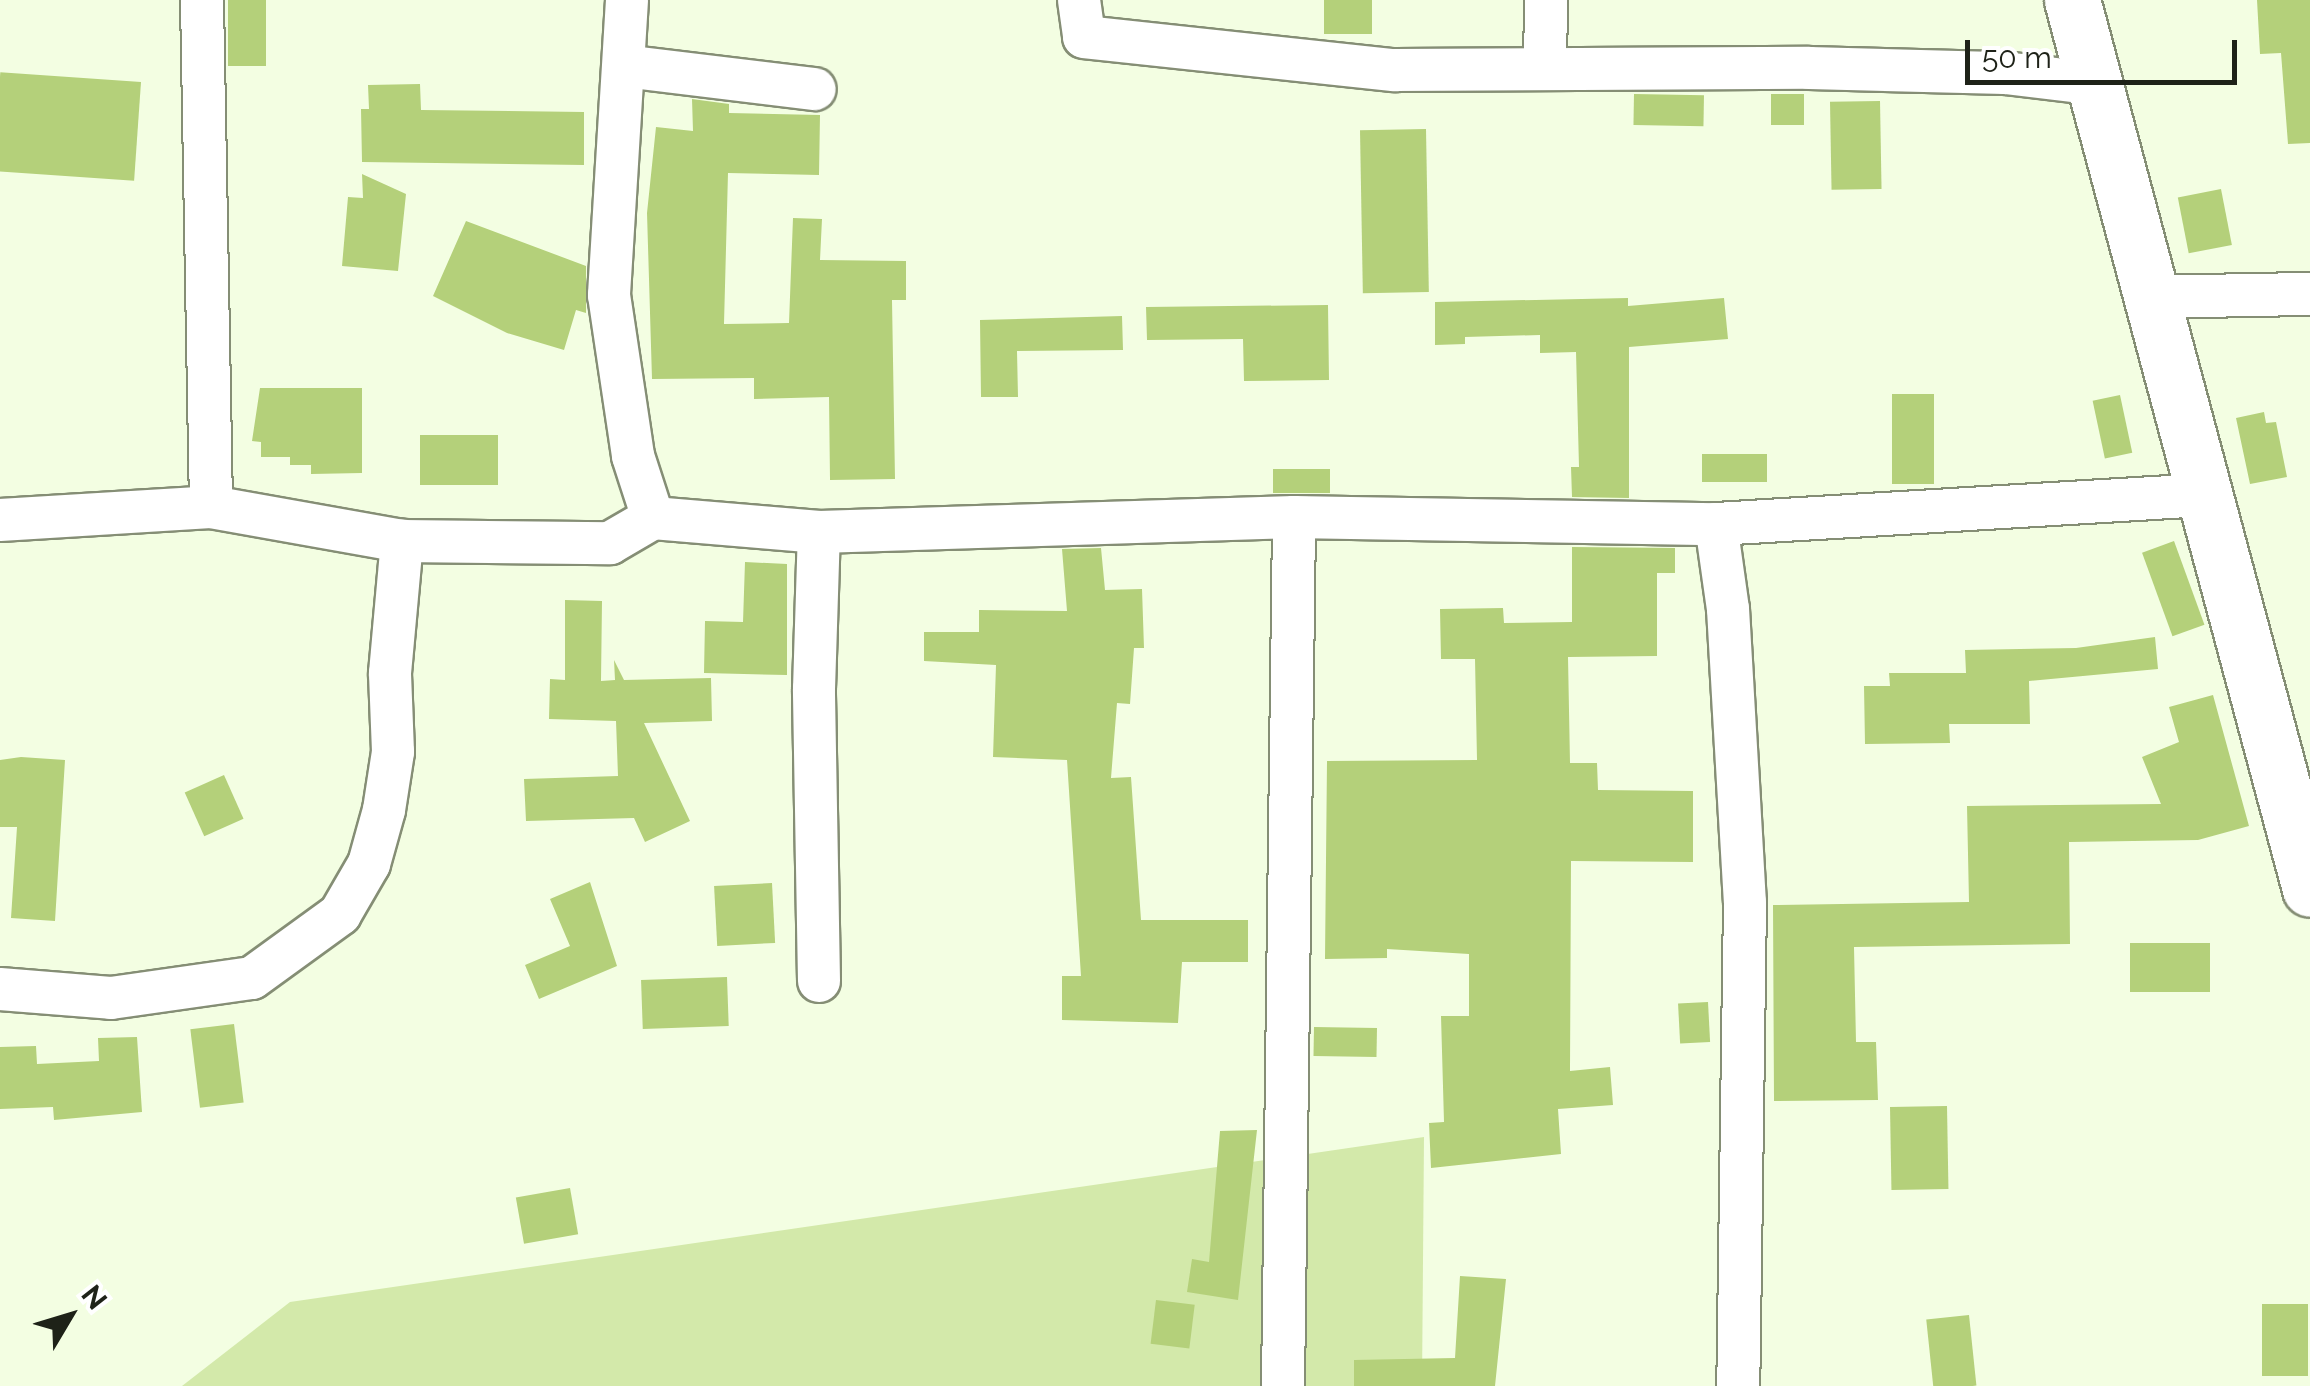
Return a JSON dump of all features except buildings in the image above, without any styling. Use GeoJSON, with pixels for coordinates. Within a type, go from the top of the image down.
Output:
{"type":"FeatureCollection","features":[{"type":"Feature","properties":{"kind":"street"},"geometry":{"type":"LineString","coordinates":[[202,0],[211,507]]}},
{"type":"Feature","properties":{"kind":"street"},"geometry":{"type":"LineString","coordinates":[[628,0],[609,295],[633,456],[653,518]]}},
{"type":"Feature","properties":{"kind":"street"},"geometry":{"type":"LineString","coordinates":[[1079,0],[1084,38],[1124,46],[1395,70],[1545,66],[2005,73],[2090,83]]}},
{"type":"Feature","properties":{"kind":"street"},"geometry":{"type":"LineString","coordinates":[[1545,66],[1546,0]]}},
{"type":"Feature","properties":{"kind":"street"},"geometry":{"type":"LineString","coordinates":[[2072,0],[2090,83],[2310,889]]}},
{"type":"Feature","properties":{"kind":"street"},"geometry":{"type":"LineString","coordinates":[[624,66],[815,88]]}},
{"type":"Feature","properties":{"kind":"street"},"geometry":{"type":"LineString","coordinates":[[2148,297],[2310,294]]}},
{"type":"Feature","properties":{"kind":"street"},"geometry":{"type":"LineString","coordinates":[[0,520],[211,507],[402,540],[610,543],[653,518],[819,532],[1294,517],[1716,524],[2203,495]]}},
{"type":"Feature","properties":{"kind":"street"},"geometry":{"type":"LineString","coordinates":[[1284,1386],[1294,517]]}},
{"type":"Feature","properties":{"kind":"street"},"geometry":{"type":"LineString","coordinates":[[1716,524],[1744,902],[1738,1386]]}},
{"type":"Feature","properties":{"kind":"street"},"geometry":{"type":"LineString","coordinates":[[819,532],[814,689],[819,981]]}},
{"type":"Feature","properties":{"kind":"street"},"geometry":{"type":"LineString","coordinates":[[0,989],[111,998],[252,978],[340,914],[369,864],[390,772],[390,673],[402,540]]}},
{"type":"Feature","properties":{"kind":"green space"},"geometry":{"type":"Polygon","coordinates":[[[1424,1137],[1422,1386],[182,1386],[290,1302],[1424,1137]]]}}]}
